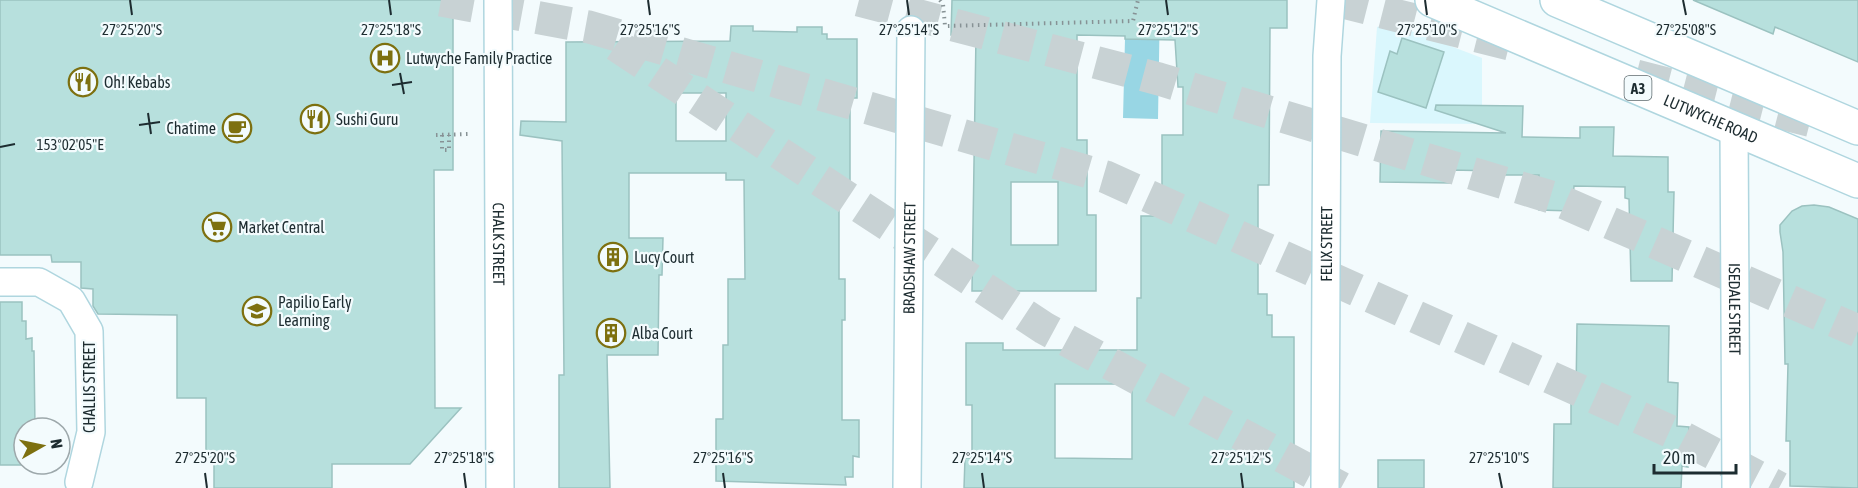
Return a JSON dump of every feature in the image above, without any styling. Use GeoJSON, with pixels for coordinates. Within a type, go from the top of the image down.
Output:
{"type":"FeatureCollection","features":[{"type":"Feature","properties":{"kind":"highway","name":"LUTWYCHE ROAD"},"geometry":{"type":"LineString","coordinates":[[1432,0],[1858,181]]}},
{"type":"Feature","properties":{"kind":"highway"},"geometry":{"type":"LineString","coordinates":[[1557,0],[1858,128]]}},
{"type":"Feature","properties":{"kind":"street","name":"CHALK STREET"},"geometry":{"type":"LineString","coordinates":[[498,0],[500,488]]}},
{"type":"Feature","properties":{"kind":"street","name":"FELIX STREET"},"geometry":{"type":"LineString","coordinates":[[1325,488],[1327,56],[1331,0]]}},
{"type":"Feature","properties":{"kind":"street","name":"BRADSHAW STREET"},"geometry":{"type":"LineString","coordinates":[[907,488],[911,30]]}},
{"type":"Feature","properties":{"kind":"street","name":"ISEDALE STREET"},"geometry":{"type":"LineString","coordinates":[[1734,129],[1736,488]]}},
{"type":"Feature","properties":{"kind":"street","name":"CHALLIS STREET"},"geometry":{"type":"LineString","coordinates":[[0,282],[39,282],[71,300],[90,331],[91,432],[79,482]]}},
{"type":"Feature","properties":{"kind":"path"},"geometry":{"type":"LineString","coordinates":[[940,0],[943,4],[945,26],[1133,21],[1138,0]]}},
{"type":"Feature","properties":{"kind":"path"},"geometry":{"type":"LineString","coordinates":[[436,135],[469,135]]}},
{"type":"Feature","properties":{"kind":"path"},"geometry":{"type":"LineString","coordinates":[[442,135],[442,150],[449,150],[449,135]]}},
{"type":"Feature","properties":{"kind":"shaded area"},"geometry":{"type":"Polygon","coordinates":[[[1160,0],[1158,119],[1123,118],[1125,39],[1154,39],[1160,0]]]}},
{"type":"Feature","properties":{"kind":"shaded area"},"geometry":{"type":"Polygon","coordinates":[[[1390,23],[1482,58],[1482,124],[1370,123],[1377,27],[1390,23]]]}},
{"type":"Feature","properties":{"kind":"building","name":"Market Central"},"geometry":{"type":"Polygon","coordinates":[[[0,0],[453,0],[453,170],[434,170],[435,408],[461,408],[410,464],[332,464],[332,488],[214,488],[214,457],[206,457],[206,398],[177,398],[177,315],[98,314],[93,306],[93,289],[81,288],[81,262],[52,262],[51,255],[0,255],[0,0]]]}},
{"type":"Feature","properties":{"kind":"building"},"geometry":{"type":"Polygon","coordinates":[[[952,0],[1287,0],[1287,28],[1270,28],[1269,185],[1258,185],[1258,294],[1267,294],[1267,315],[1272,315],[1272,337],[1294,337],[1294,488],[964,488],[965,458],[972,458],[972,405],[966,405],[966,343],[1003,343],[1003,350],[1137,350],[1137,298],[1141,298],[1141,216],[1162,216],[1162,135],[1183,135],[1183,87],[1178,87],[1175,40],[1077,35],[1077,140],[1087,140],[1087,215],[1096,215],[1096,291],[972,291],[976,35],[951,35],[952,0]],[[1011,182],[1011,245],[1058,245],[1058,182],[1011,182]],[[1055,384],[1055,458],[1132,459],[1132,384],[1055,384]]]}},
{"type":"Feature","properties":{"kind":"building"},"geometry":{"type":"Polygon","coordinates":[[[1693,0],[1858,0],[1858,62],[1775,27],[1773,34],[1693,0]]]}},
{"type":"Feature","properties":{"kind":"building"},"geometry":{"type":"Polygon","coordinates":[[[731,26],[753,26],[753,31],[797,32],[797,27],[822,27],[822,34],[827,34],[827,39],[857,39],[857,98],[850,98],[850,181],[839,180],[839,279],[845,279],[845,320],[842,320],[842,420],[859,420],[859,457],[853,456],[853,477],[845,477],[846,485],[716,481],[716,419],[723,419],[723,345],[728,345],[728,279],[745,279],[744,180],[726,180],[726,173],[629,173],[629,238],[663,238],[662,275],[659,275],[658,355],[607,355],[610,488],[559,488],[559,375],[564,375],[562,141],[520,135],[521,121],[566,122],[566,42],[730,41],[731,26]],[[676,93],[676,141],[726,141],[726,93],[676,93]]]}},
{"type":"Feature","properties":{"kind":"building"},"geometry":{"type":"Polygon","coordinates":[[[1402,38],[1444,52],[1426,108],[1378,92],[1390,51],[1397,54],[1402,38]]]}},
{"type":"Feature","properties":{"kind":"building"},"geometry":{"type":"Polygon","coordinates":[[[1436,105],[1523,106],[1522,137],[1580,138],[1580,127],[1614,127],[1613,156],[1668,157],[1668,192],[1674,192],[1672,281],[1631,281],[1629,199],[1625,198],[1625,187],[1574,186],[1572,211],[1539,210],[1539,175],[1499,175],[1498,171],[1451,170],[1451,183],[1380,182],[1381,131],[1506,133],[1435,110],[1436,105]]]}},
{"type":"Feature","properties":{"kind":"building"},"geometry":{"type":"Polygon","coordinates":[[[1802,206],[1829,207],[1858,219],[1858,488],[1790,486],[1790,441],[1786,441],[1788,364],[1785,364],[1783,252],[1780,225],[1792,211],[1802,206]]]}},
{"type":"Feature","properties":{"kind":"building"},"geometry":{"type":"Polygon","coordinates":[[[0,302],[22,302],[22,321],[26,321],[26,339],[32,338],[32,351],[34,351],[35,416],[12,416],[12,465],[0,465],[0,302]]]}},
{"type":"Feature","properties":{"kind":"building"},"geometry":{"type":"Polygon","coordinates":[[[1577,324],[1669,326],[1668,382],[1678,383],[1677,426],[1689,427],[1688,467],[1682,466],[1681,488],[1553,488],[1554,424],[1571,424],[1571,393],[1576,393],[1577,324]]]}},
{"type":"Feature","properties":{"kind":"building"},"geometry":{"type":"Polygon","coordinates":[[[1378,460],[1424,460],[1424,488],[1378,488],[1378,460]]]}},
{"type":"Feature","properties":{"kind":"tunnel"},"geometry":{"type":"LineString","coordinates":[[441,0],[589,27],[1106,177],[1676,434],[1779,488]]}},
{"type":"Feature","properties":{"kind":"tunnel"},"geometry":{"type":"LineString","coordinates":[[859,0],[1159,79],[1551,197],[1858,331]]}},
{"type":"Feature","properties":{"kind":"tunnel"},"geometry":{"type":"LineString","coordinates":[[1335,0],[1513,45]]}},
{"type":"Feature","properties":{"kind":"tunnel"},"geometry":{"type":"LineString","coordinates":[[616,45],[1044,328],[1341,488]]}},
{"type":"Feature","properties":{"kind":"tunnel"},"geometry":{"type":"LineString","coordinates":[[1636,76],[1824,124]]}},
{"type":"Feature","properties":{"kind":"place","name":"Lutwyche Family Practice"},"geometry":{"type":"Point","coordinates":[385,58]}},
{"type":"Feature","properties":{"kind":"place","name":"Oh! Kebabs"},"geometry":{"type":"Point","coordinates":[83,82]}},
{"type":"Feature","properties":{"kind":"place","name":"Sushi Guru"},"geometry":{"type":"Point","coordinates":[315,119]}},
{"type":"Feature","properties":{"kind":"place","name":"Chatime"},"geometry":{"type":"Point","coordinates":[237,128]}},
{"type":"Feature","properties":{"kind":"place","name":"Market Central"},"geometry":{"type":"Point","coordinates":[217,227]}},
{"type":"Feature","properties":{"kind":"place","name":"Lucy Court"},"geometry":{"type":"Point","coordinates":[613,257]}},
{"type":"Feature","properties":{"kind":"place","name":"Papilio Early Learning"},"geometry":{"type":"Point","coordinates":[257,311]}},
{"type":"Feature","properties":{"kind":"place","name":"Alba Court"},"geometry":{"type":"Point","coordinates":[611,333]}}]}
